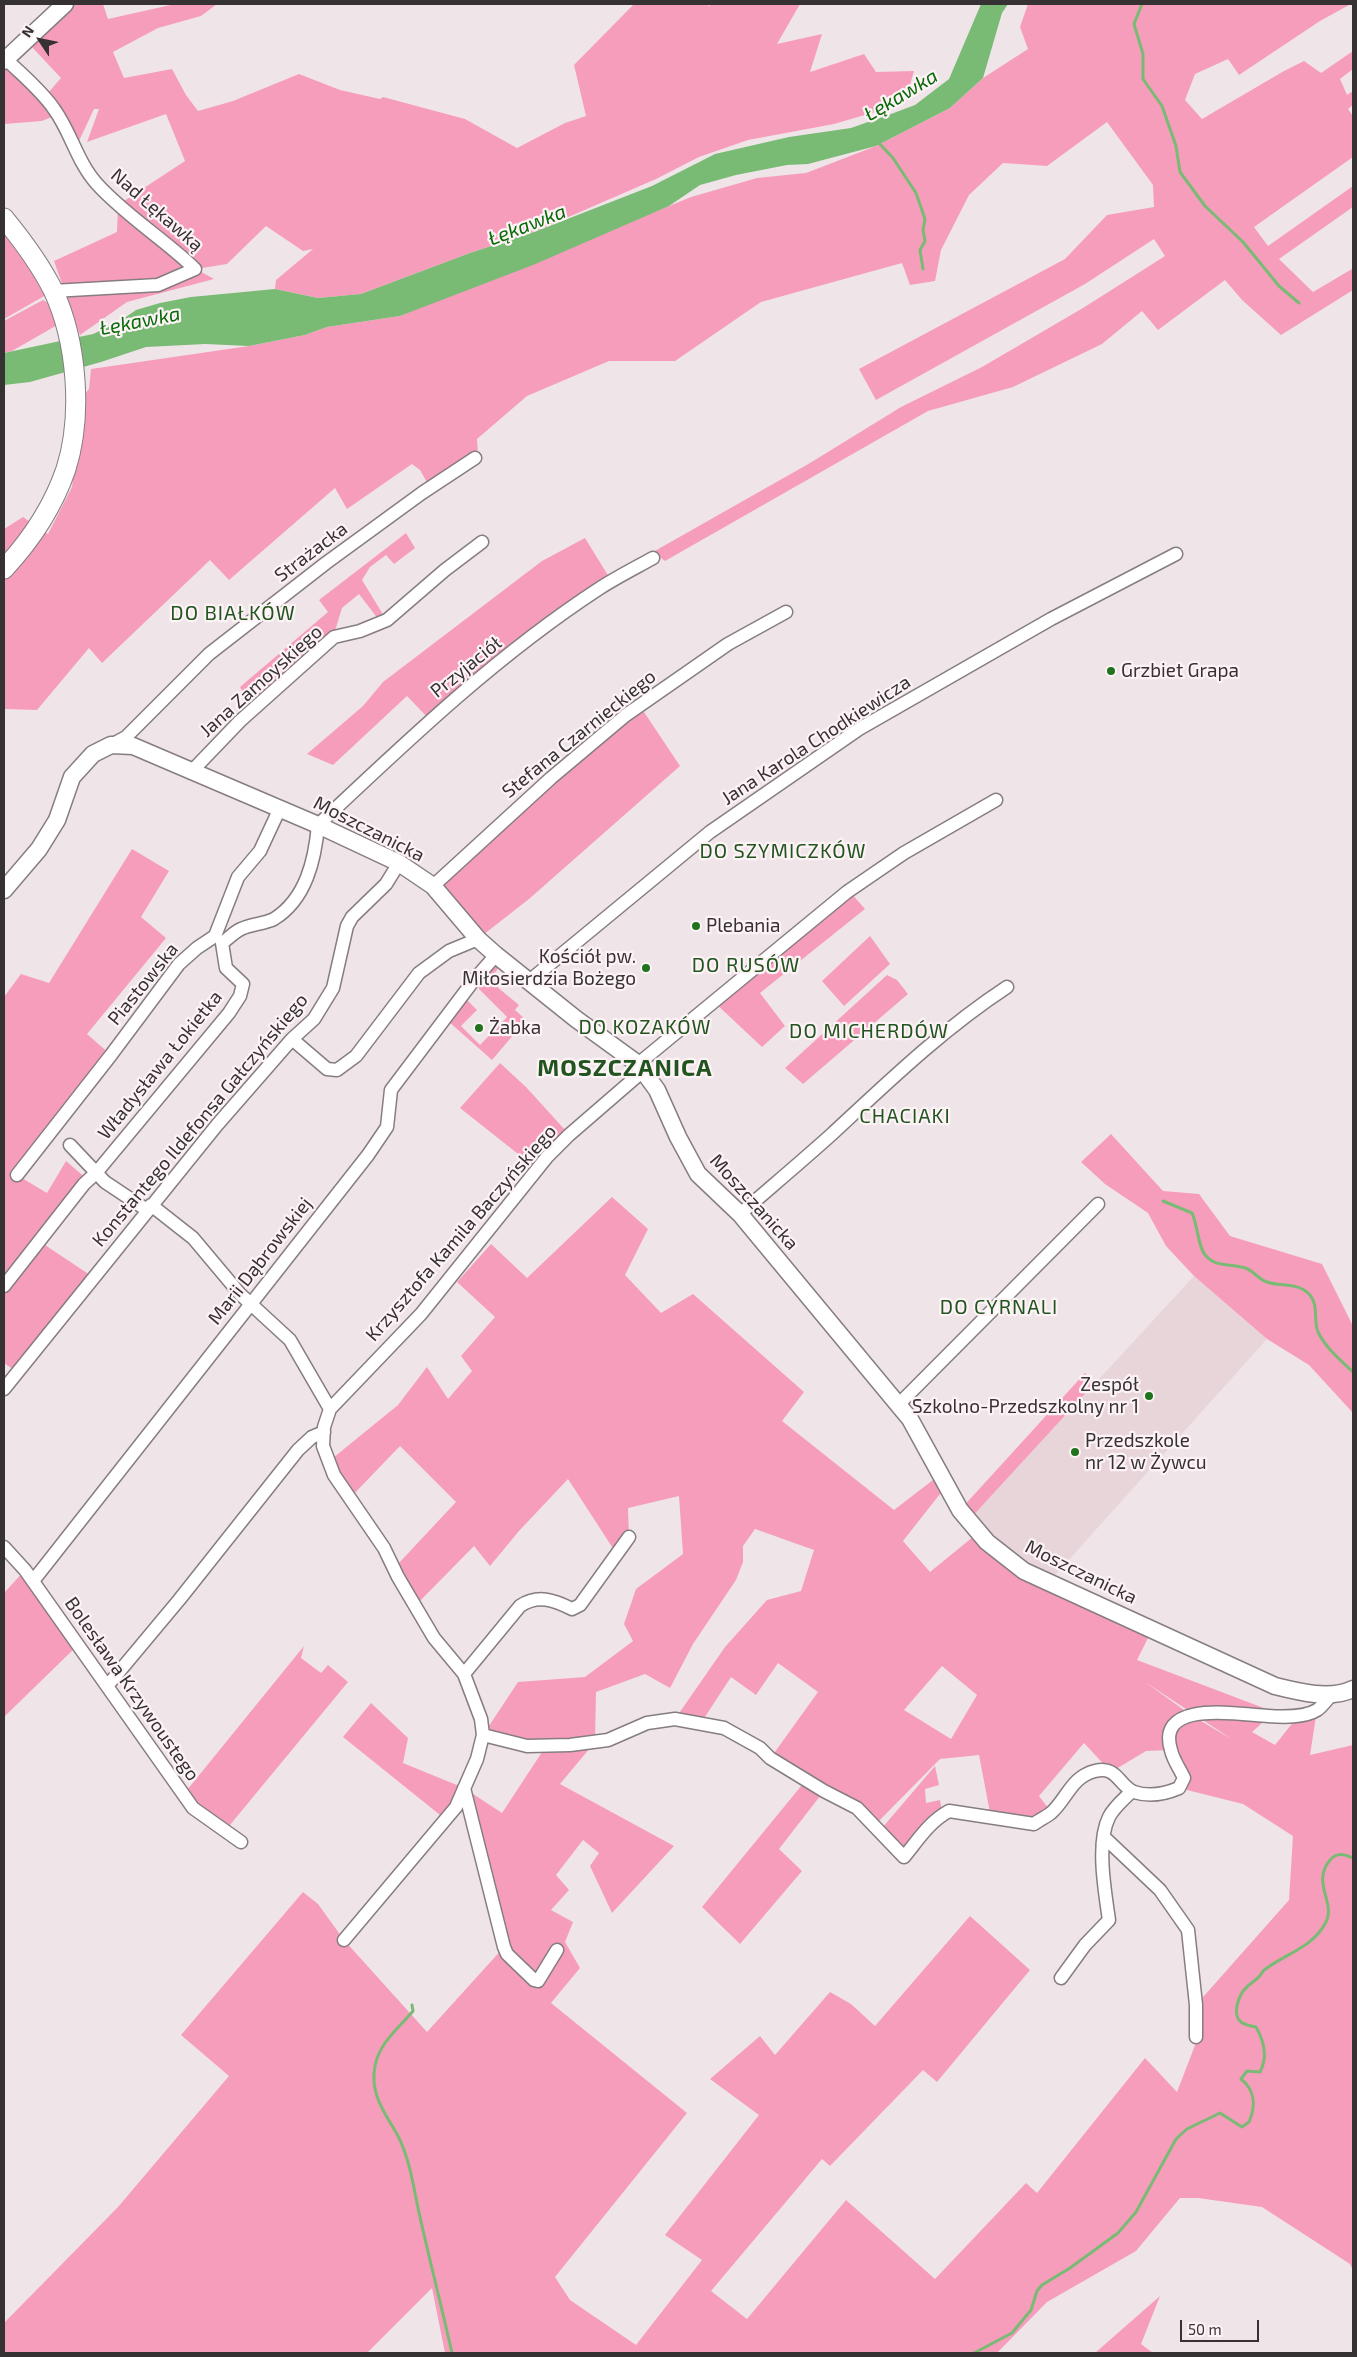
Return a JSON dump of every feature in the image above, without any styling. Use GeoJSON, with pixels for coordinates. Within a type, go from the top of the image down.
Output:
{"type":"FeatureCollection","features":[{"type":"Feature","properties":{"kind":"main road"},"geometry":{"type":"LineString","coordinates":[[4,218],[27,248],[55,297],[70,343],[75,380],[70,453],[59,488],[30,538],[4,569]]}},
{"type":"Feature","properties":{"kind":"street"},"geometry":{"type":"LineString","coordinates":[[5,60],[65,4]]}},
{"type":"Feature","properties":{"kind":"street","name":"Nad Łękawką"},"geometry":{"type":"LineString","coordinates":[[5,60],[44,96],[55,110],[82,163],[96,183],[130,216],[176,251],[195,269],[158,285]]}},
{"type":"Feature","properties":{"kind":"street"},"geometry":{"type":"LineString","coordinates":[[55,297],[158,285],[179,271],[176,251]]}},
{"type":"Feature","properties":{"kind":"street","name":"Strażacka"},"geometry":{"type":"LineString","coordinates":[[111,745],[126,737],[209,654],[422,493],[475,458]]}},
{"type":"Feature","properties":{"kind":"street","name":"Jana Zamoyskiego"},"geometry":{"type":"LineString","coordinates":[[192,771],[240,721],[334,637],[360,631],[387,620],[445,570],[482,542]]}},
{"type":"Feature","properties":{"kind":"street","name":"Jana Karola Chodkiewicza"},"geometry":{"type":"LineString","coordinates":[[528,982],[710,832],[859,729],[1050,619],[1176,554]]}},
{"type":"Feature","properties":{"kind":"street","name":"Przyjaciół"},"geometry":{"type":"LineString","coordinates":[[318,825],[468,687],[553,621],[600,588],[653,558]]}},
{"type":"Feature","properties":{"kind":"street","name":"Stefana Czarnieckiego"},"geometry":{"type":"LineString","coordinates":[[434,886],[551,778],[626,715],[728,644],[786,612]]}},
{"type":"Feature","properties":{"kind":"street"},"geometry":{"type":"LineString","coordinates":[[4,890],[39,849],[57,820],[72,777],[93,754],[111,745]]}},
{"type":"Feature","properties":{"kind":"street","name":"Moszczanicka"},"geometry":{"type":"LineString","coordinates":[[111,745],[133,746],[280,808],[399,863],[434,886],[478,939],[496,955],[528,982],[640,1067],[657,1090],[678,1137],[698,1174],[740,1214],[899,1404],[910,1419],[960,1510],[987,1542],[1024,1570],[1275,1686],[1302,1693],[1346,1692],[1353,1689]]}},
{"type":"Feature","properties":{"kind":"street","name":"Krzysztofa Kamila Baczyńskiego"},"geometry":{"type":"LineString","coordinates":[[344,1940],[456,1807],[477,1759],[483,1735],[481,1719],[464,1674],[434,1638],[398,1577],[384,1548],[334,1475],[323,1446],[324,1432],[330,1409],[420,1314],[547,1157],[640,1067],[847,892],[904,853],[996,800]]}},
{"type":"Feature","properties":{"kind":"street"},"geometry":{"type":"LineString","coordinates":[[219,940],[238,877],[260,851],[280,808]]}},
{"type":"Feature","properties":{"kind":"street"},"geometry":{"type":"LineString","coordinates":[[219,940],[240,929],[273,920],[290,906],[306,881],[316,850],[318,825]]}},
{"type":"Feature","properties":{"kind":"street","name":"Konstantego Ildefonsa Gałczyńskiego"},"geometry":{"type":"LineString","coordinates":[[4,1389],[149,1207],[292,1039],[314,1019],[333,988],[347,926],[352,917],[386,884],[399,863]]}},
{"type":"Feature","properties":{"kind":"street"},"geometry":{"type":"LineString","coordinates":[[292,1039],[327,1069],[337,1070],[356,1056],[419,973],[449,951],[478,939]]}},
{"type":"Feature","properties":{"kind":"street","name":"Władysława Łokietka"},"geometry":{"type":"LineString","coordinates":[[4,1286],[84,1184],[229,1013],[240,996],[243,984],[226,968],[219,940]]}},
{"type":"Feature","properties":{"kind":"street","name":"Piastowska"},"geometry":{"type":"LineString","coordinates":[[17,1175],[179,964],[196,948],[219,940]]}},
{"type":"Feature","properties":{"kind":"street","name":"Marii Dąbrowskiej"},"geometry":{"type":"LineString","coordinates":[[33,1581],[368,1155],[386,1127],[391,1090],[474,980],[496,955]]}},
{"type":"Feature","properties":{"kind":"street"},"geometry":{"type":"LineString","coordinates":[[740,1214],[832,1134],[880,1087],[976,1008],[1006,987]]}},
{"type":"Feature","properties":{"kind":"street"},"geometry":{"type":"LineString","coordinates":[[70,1145],[105,1182],[149,1207],[194,1238],[250,1303],[290,1340],[330,1409]]}},
{"type":"Feature","properties":{"kind":"street"},"geometry":{"type":"LineString","coordinates":[[899,1404],[1098,1204]]}},
{"type":"Feature","properties":{"kind":"street"},"geometry":{"type":"LineString","coordinates":[[108,1685],[179,1600],[298,1450],[312,1437],[324,1432]]}},
{"type":"Feature","properties":{"kind":"street"},"geometry":{"type":"LineString","coordinates":[[464,1674],[520,1606],[526,1602],[543,1598],[558,1602],[572,1609],[580,1605],[629,1537]]}},
{"type":"Feature","properties":{"kind":"street","name":"Bolesława Krzywoustego"},"geometry":{"type":"LineString","coordinates":[[4,1547],[33,1581],[193,1808],[241,1842]]}},
{"type":"Feature","properties":{"kind":"street"},"geometry":{"type":"LineString","coordinates":[[483,1735],[528,1746],[570,1746],[608,1740],[647,1723],[675,1720],[724,1728],[760,1748],[770,1758],[824,1791],[857,1808],[904,1857],[928,1826],[937,1817],[949,1811],[1034,1824],[1052,1813],[1069,1788],[1082,1777],[1096,1771],[1111,1772],[1118,1776],[1132,1791],[1152,1795],[1179,1788],[1184,1778],[1170,1750],[1170,1733],[1177,1722],[1191,1715],[1208,1712],[1298,1716],[1317,1710],[1333,1693]]}},
{"type":"Feature","properties":{"kind":"street"},"geometry":{"type":"LineString","coordinates":[[464,1788],[507,1954],[534,1980],[538,1981],[557,1950]]}},
{"type":"Feature","properties":{"kind":"street"},"geometry":{"type":"LineString","coordinates":[[1061,1978],[1085,1945],[1109,1920],[1102,1872],[1108,1819],[1132,1791]]}},
{"type":"Feature","properties":{"kind":"street"},"geometry":{"type":"LineString","coordinates":[[1105,1838],[1160,1890],[1188,1930],[1196,2005],[1196,2037]]}},
{"type":"Feature","properties":{"kind":"shaded area"},"geometry":{"type":"Polygon","coordinates":[[[68,4],[103,4],[108,19],[175,4],[217,4],[201,16],[158,28],[113,52],[124,78],[172,69],[186,95],[198,111],[233,101],[299,74],[340,90],[380,99],[383,97],[465,119],[517,148],[565,123],[586,116],[574,65],[634,4],[706,4],[709,6],[711,4],[800,4],[777,44],[822,34],[810,72],[864,54],[876,72],[914,71],[910,85],[875,112],[834,124],[748,140],[699,157],[656,179],[534,232],[470,253],[361,294],[318,298],[275,289],[276,280],[313,249],[303,251],[266,226],[227,264],[196,269],[214,279],[127,302],[80,335],[54,261],[117,232],[118,205],[185,161],[166,114],[87,142],[99,109],[94,109],[79,141],[74,141],[47,94],[61,78],[30,45],[68,4]]]}},
{"type":"Feature","properties":{"kind":"shaded area"},"geometry":{"type":"Polygon","coordinates":[[[1028,4],[1351,4],[1320,21],[1239,75],[1228,59],[1195,74],[1185,100],[1202,119],[1304,61],[1321,73],[1353,51],[1353,69],[1340,79],[1347,95],[1353,91],[1353,105],[1348,109],[1353,116],[1353,157],[1254,227],[1268,246],[1353,186],[1353,207],[1279,259],[1313,292],[1352,269],[1353,290],[1281,335],[1242,300],[1225,280],[1158,330],[1142,311],[1102,344],[1013,387],[928,411],[665,561],[653,552],[810,463],[901,407],[982,367],[1083,308],[1165,256],[1154,239],[1085,284],[876,400],[859,369],[1065,259],[1107,215],[1154,207],[1153,185],[1107,122],[1047,166],[1003,163],[969,195],[941,250],[935,281],[910,285],[902,263],[761,302],[675,361],[609,361],[527,396],[477,439],[478,454],[429,486],[420,470],[412,464],[347,509],[335,488],[229,580],[210,560],[102,663],[89,648],[37,710],[4,709],[4,529],[23,517],[48,534],[72,487],[83,396],[89,389],[91,369],[249,346],[305,335],[327,327],[400,316],[691,197],[757,178],[806,173],[876,146],[950,108],[983,78],[1028,49],[1020,27],[1028,4]]]}},
{"type":"Feature","properties":{"kind":"shaded area"},"geometry":{"type":"Polygon","coordinates":[[[5,69],[20,78],[54,116],[42,121],[4,124],[5,69]]]}},
{"type":"Feature","properties":{"kind":"shaded area"},"geometry":{"type":"Polygon","coordinates":[[[4,220],[53,291],[4,319],[4,220]]]}},
{"type":"Feature","properties":{"kind":"shaded area"},"geometry":{"type":"Polygon","coordinates":[[[43,300],[51,305],[59,324],[12,351],[4,353],[4,321],[43,300]]]}},
{"type":"Feature","properties":{"kind":"shaded area"},"geometry":{"type":"Polygon","coordinates":[[[406,533],[415,548],[394,564],[386,555],[370,567],[362,580],[384,616],[379,620],[359,594],[342,608],[334,634],[253,710],[240,687],[328,612],[319,600],[406,533]]]}},
{"type":"Feature","properties":{"kind":"shaded area"},"geometry":{"type":"Polygon","coordinates":[[[585,538],[609,577],[429,719],[407,696],[333,765],[307,754],[363,706],[383,682],[542,561],[585,538]]]}},
{"type":"Feature","properties":{"kind":"shaded area"},"geometry":{"type":"Polygon","coordinates":[[[640,706],[680,766],[529,899],[483,935],[444,886],[443,882],[640,706]]]}},
{"type":"Feature","properties":{"kind":"shaded area"},"geometry":{"type":"Polygon","coordinates":[[[132,849],[169,871],[141,917],[166,938],[87,1034],[111,1055],[17,1175],[47,1193],[66,1161],[88,1180],[39,1241],[93,1277],[17,1372],[4,1363],[4,997],[21,974],[49,983],[132,849]]]}},
{"type":"Feature","properties":{"kind":"shaded area"},"geometry":{"type":"Polygon","coordinates":[[[850,892],[865,909],[760,993],[785,1026],[762,1047],[713,1001],[850,892]]]}},
{"type":"Feature","properties":{"kind":"shaded area"},"geometry":{"type":"Polygon","coordinates":[[[870,936],[890,964],[844,1006],[822,981],[870,936]]]}},
{"type":"Feature","properties":{"kind":"shaded area"},"geometry":{"type":"Polygon","coordinates":[[[497,964],[500,966],[494,974],[496,986],[519,1005],[515,1010],[526,1020],[492,1060],[448,1021],[466,999],[477,1010],[461,1026],[480,1045],[507,1017],[479,989],[478,985],[497,964]]]}},
{"type":"Feature","properties":{"kind":"shaded area"},"geometry":{"type":"Polygon","coordinates":[[[887,975],[897,980],[908,994],[803,1084],[785,1068],[887,975]]]}},
{"type":"Feature","properties":{"kind":"shaded area"},"geometry":{"type":"Polygon","coordinates":[[[500,1063],[526,1087],[566,1131],[532,1165],[460,1108],[500,1063]]]}},
{"type":"Feature","properties":{"kind":"shaded area"},"geometry":{"type":"Polygon","coordinates":[[[1111,1134],[1163,1191],[1199,1194],[1230,1236],[1322,1264],[1353,1326],[1353,1413],[1309,1365],[1267,1339],[1194,1276],[1166,1246],[1148,1213],[1105,1184],[1081,1162],[1111,1134]]]}},
{"type":"Feature","properties":{"kind":"shaded area"},"geometry":{"type":"Polygon","coordinates":[[[612,1197],[648,1229],[625,1275],[661,1313],[693,1294],[804,1392],[782,1421],[894,1510],[942,1473],[947,1485],[903,1541],[930,1572],[979,1532],[1024,1571],[1153,1628],[1137,1660],[1269,1710],[1269,1717],[1252,1732],[1275,1745],[1298,1716],[1317,1710],[1310,1755],[1353,1745],[1353,2270],[1350,2264],[1262,2207],[1198,2198],[1180,2198],[1136,2251],[1047,2302],[997,2353],[445,2353],[432,2288],[367,2353],[4,2353],[4,2323],[118,2207],[229,2076],[181,2035],[303,1892],[318,1904],[344,1940],[427,2032],[504,1947],[464,1789],[445,1819],[343,1737],[371,1703],[408,1738],[403,1763],[464,1788],[502,1813],[546,1746],[483,1735],[518,1682],[585,1677],[633,1641],[624,1624],[636,1589],[683,1554],[679,1496],[628,1508],[629,1537],[616,1553],[568,1479],[519,1531],[490,1566],[474,1546],[418,1603],[398,1564],[456,1502],[400,1446],[350,1498],[328,1462],[398,1405],[427,1367],[448,1399],[472,1371],[461,1356],[495,1317],[457,1282],[491,1244],[527,1278],[612,1197]],[[755,1529],[743,1546],[743,1562],[736,1580],[693,1644],[670,1688],[645,1674],[596,1692],[595,1742],[560,1784],[674,1846],[612,1913],[590,1866],[599,1853],[583,1840],[556,1875],[569,1890],[551,1910],[573,1922],[565,1942],[580,1968],[551,2003],[687,2113],[555,2277],[570,2300],[636,2345],[702,2260],[665,2235],[759,2115],[710,2079],[760,2036],[775,2055],[830,1992],[851,2004],[875,2026],[970,1916],[1030,1970],[937,2082],[923,2070],[830,2166],[822,2159],[711,2291],[747,2319],[846,2200],[935,2279],[1026,2183],[1037,2193],[1145,2058],[1177,2092],[1197,2040],[1196,2005],[1289,1900],[1293,1836],[1243,1804],[1179,1788],[1184,1778],[1170,1750],[1146,1751],[1111,1772],[1084,1743],[1039,1796],[1052,1813],[1034,1824],[991,1818],[979,1755],[940,1759],[874,1826],[824,1791],[779,1849],[802,1871],[740,1944],[702,1907],[806,1780],[772,1756],[818,1692],[778,1663],[756,1695],[731,1677],[701,1723],[675,1719],[725,1647],[767,1600],[801,1591],[814,1550],[755,1529]],[[942,1666],[904,1710],[951,1739],[977,1695],[942,1666]],[[1145,1682],[1191,1715],[1233,1740],[1145,1682]]]}},
{"type":"Feature","properties":{"kind":"shaded area","name":"Zespół Szkolno-Przedszkolny nr 1"},"geometry":{"type":"Polygon","coordinates":[[[1194,1276],[1267,1339],[1049,1582],[969,1520],[1194,1276]]]}},
{"type":"Feature","properties":{"kind":"shaded area"},"geometry":{"type":"Polygon","coordinates":[[[1085,1373],[1095,1383],[969,1520],[960,1510],[1085,1373]]]}},
{"type":"Feature","properties":{"kind":"shaded area"},"geometry":{"type":"Polygon","coordinates":[[[25,1570],[78,1645],[4,1717],[4,1593],[25,1570]]]}},
{"type":"Feature","properties":{"kind":"shaded area"},"geometry":{"type":"Polygon","coordinates":[[[304,1646],[301,1658],[321,1673],[328,1665],[348,1682],[225,1831],[183,1795],[304,1646]]]}},
{"type":"Feature","properties":{"kind":"shaded area"},"geometry":{"type":"Polygon","coordinates":[[[935,1766],[939,1785],[925,1789],[926,1803],[940,1800],[942,1811],[905,1850],[882,1828],[935,1766]]]}},
{"type":"Feature","properties":{"kind":"shaded area"},"geometry":{"type":"Polygon","coordinates":[[[1160,2296],[1141,2344],[1153,2353],[1095,2353],[1160,2296]]]}},
{"type":"Feature","properties":{"kind":"water","name":"Łękawka"},"geometry":{"type":"Polygon","coordinates":[[[981,4],[1008,4],[1002,13],[983,78],[950,108],[876,146],[808,164],[787,165],[736,175],[700,185],[669,206],[533,265],[400,316],[327,327],[305,335],[249,346],[205,344],[146,347],[30,382],[4,385],[4,353],[93,334],[117,323],[136,310],[191,297],[275,289],[318,298],[361,294],[470,253],[534,232],[652,186],[715,154],[789,137],[851,128],[915,105],[949,79],[981,4]]]}},
{"type":"Feature","properties":{"kind":"waterway"},"geometry":{"type":"LineString","coordinates":[[1142,4],[1134,24],[1143,54],[1143,79],[1162,106],[1176,146],[1180,172],[1205,206],[1243,242],[1279,286],[1299,303]]}},
{"type":"Feature","properties":{"kind":"waterway"},"geometry":{"type":"LineString","coordinates":[[877,141],[893,158],[916,193],[925,219],[923,230],[925,241],[920,250],[923,269]]}},
{"type":"Feature","properties":{"kind":"waterway"},"geometry":{"type":"LineString","coordinates":[[1163,1201],[1192,1213],[1201,1248],[1210,1260],[1219,1264],[1248,1269],[1267,1282],[1295,1286],[1306,1291],[1313,1299],[1318,1332],[1321,1338],[1353,1372]]}},
{"type":"Feature","properties":{"kind":"waterway"},"geometry":{"type":"LineString","coordinates":[[974,2353],[1012,2333],[1031,2310],[1037,2291],[1042,2285],[1070,2268],[1118,2233],[1136,2212],[1176,2139],[1187,2129],[1220,2113],[1242,2127],[1249,2122],[1253,2110],[1252,2093],[1241,2079],[1247,2071],[1260,2072],[1264,2061],[1264,2049],[1256,2027],[1244,2024],[1238,2019],[1236,2011],[1240,1997],[1246,1987],[1259,1977],[1263,1971],[1298,1950],[1320,1931],[1328,1915],[1323,1884],[1325,1868],[1335,1856],[1344,1855],[1353,1858]]}},
{"type":"Feature","properties":{"kind":"waterway"},"geometry":{"type":"LineString","coordinates":[[412,2005],[413,2011],[390,2036],[377,2058],[374,2077],[375,2087],[381,2106],[400,2140],[407,2158],[452,2353]]}},
{"type":"Feature","properties":{"kind":"place","name":"Grzbiet Grapa"},"geometry":{"type":"Point","coordinates":[1111,671]}},
{"type":"Feature","properties":{"kind":"place","name":"Plebania"},"geometry":{"type":"Point","coordinates":[696,926]}},
{"type":"Feature","properties":{"kind":"place","name":"Kościół pw. Miłosierdzia Bożego"},"geometry":{"type":"Point","coordinates":[646,968]}},
{"type":"Feature","properties":{"kind":"place","name":"Żabka"},"geometry":{"type":"Point","coordinates":[479,1028]}},
{"type":"Feature","properties":{"kind":"place","name":"Zespół Szkolno-Przedszkolny nr 1"},"geometry":{"type":"Point","coordinates":[1149,1396]}},
{"type":"Feature","properties":{"kind":"place","name":"Przedszkole nr 12 w Żywcu"},"geometry":{"type":"Point","coordinates":[1075,1452]}},
{"type":"Feature","properties":{"kind":"district","name":"DO BIAŁKÓW"},"geometry":{"type":"Point","coordinates":[233,613]}},
{"type":"Feature","properties":{"kind":"district","name":"DO SZYMICZKÓW"},"geometry":{"type":"Point","coordinates":[783,851]}},
{"type":"Feature","properties":{"kind":"district","name":"DO RUSÓW"},"geometry":{"type":"Point","coordinates":[746,965]}},
{"type":"Feature","properties":{"kind":"district","name":"DO KOZAKÓW"},"geometry":{"type":"Point","coordinates":[645,1027]}},
{"type":"Feature","properties":{"kind":"district","name":"DO MICHERDÓW"},"geometry":{"type":"Point","coordinates":[869,1031]}},
{"type":"Feature","properties":{"kind":"district","name":"MOSZCZANICA"},"geometry":{"type":"Point","coordinates":[625,1068]}},
{"type":"Feature","properties":{"kind":"district","name":"CHACIAKI"},"geometry":{"type":"Point","coordinates":[905,1116]}},
{"type":"Feature","properties":{"kind":"district","name":"DO CYRNALI"},"geometry":{"type":"Point","coordinates":[999,1307]}}]}
